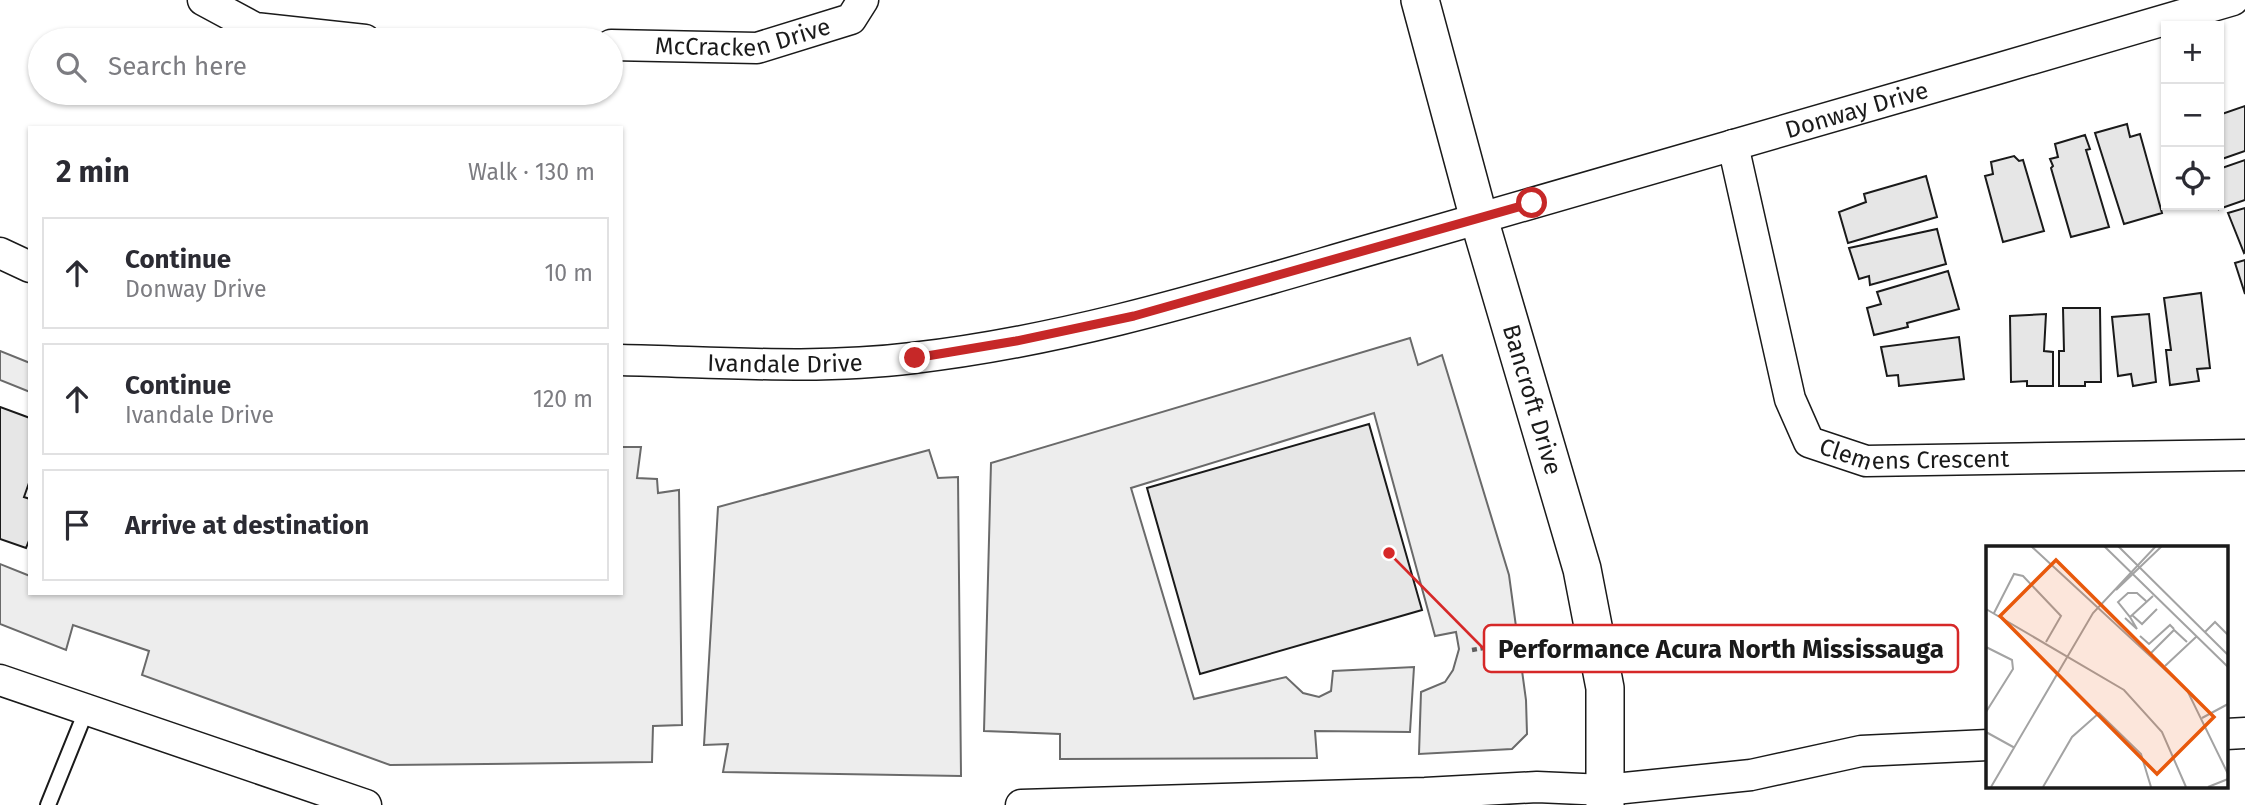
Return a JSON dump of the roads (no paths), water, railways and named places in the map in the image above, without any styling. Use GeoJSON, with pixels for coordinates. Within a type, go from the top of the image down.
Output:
{"type":"FeatureCollection","features":[{"type":"Feature","properties":{"kind":"street"},"geometry":{"type":"LineString","coordinates":[[203,0],[256,28]]}},
{"type":"Feature","properties":{"kind":"street","name":"McCracken Drive"},"geometry":{"type":"LineString","coordinates":[[623,45],[757,48],[851,19],[863,0]]}},
{"type":"Feature","properties":{"kind":"street","name":"Bancroft Drive"},"geometry":{"type":"LineString","coordinates":[[1420,0],[1479,219],[1582,569],[1605,688],[1605,798]]}},
{"type":"Feature","properties":{"kind":"street","name":"Donway Drive"},"geometry":{"type":"LineString","coordinates":[[1479,219],[2233,0]]}},
{"type":"Feature","properties":{"kind":"street","name":"Clemens Crescent"},"geometry":{"type":"LineString","coordinates":[[1733,145],[1790,399],[1809,442],[1866,461],[2245,455]]}},
{"type":"Feature","properties":{"kind":"street","name":"Ivandale Drive"},"geometry":{"type":"LineString","coordinates":[[623,360],[834,365],[915,358],[1016,341],[1134,316],[1479,219]]}},
{"type":"Feature","properties":{"kind":"street"},"geometry":{"type":"LineString","coordinates":[[0,253],[28,266]]}},
{"type":"Feature","properties":{"kind":"street"},"geometry":{"type":"LineString","coordinates":[[0,680],[366,805]]}},
{"type":"Feature","properties":{"kind":"street"},"geometry":{"type":"LineString","coordinates":[[1021,805],[1537,787],[1605,798],[1751,775],[1861,751],[1986,745]]}},
{"type":"Feature","properties":{"kind":"lane"},"geometry":{"type":"LineString","coordinates":[[48,805],[86,711]]}},
{"type":"Feature","properties":{"kind":"place","name":"Performance Acura North Mississauga"},"geometry":{"type":"Point","coordinates":[1389,553]}}]}
